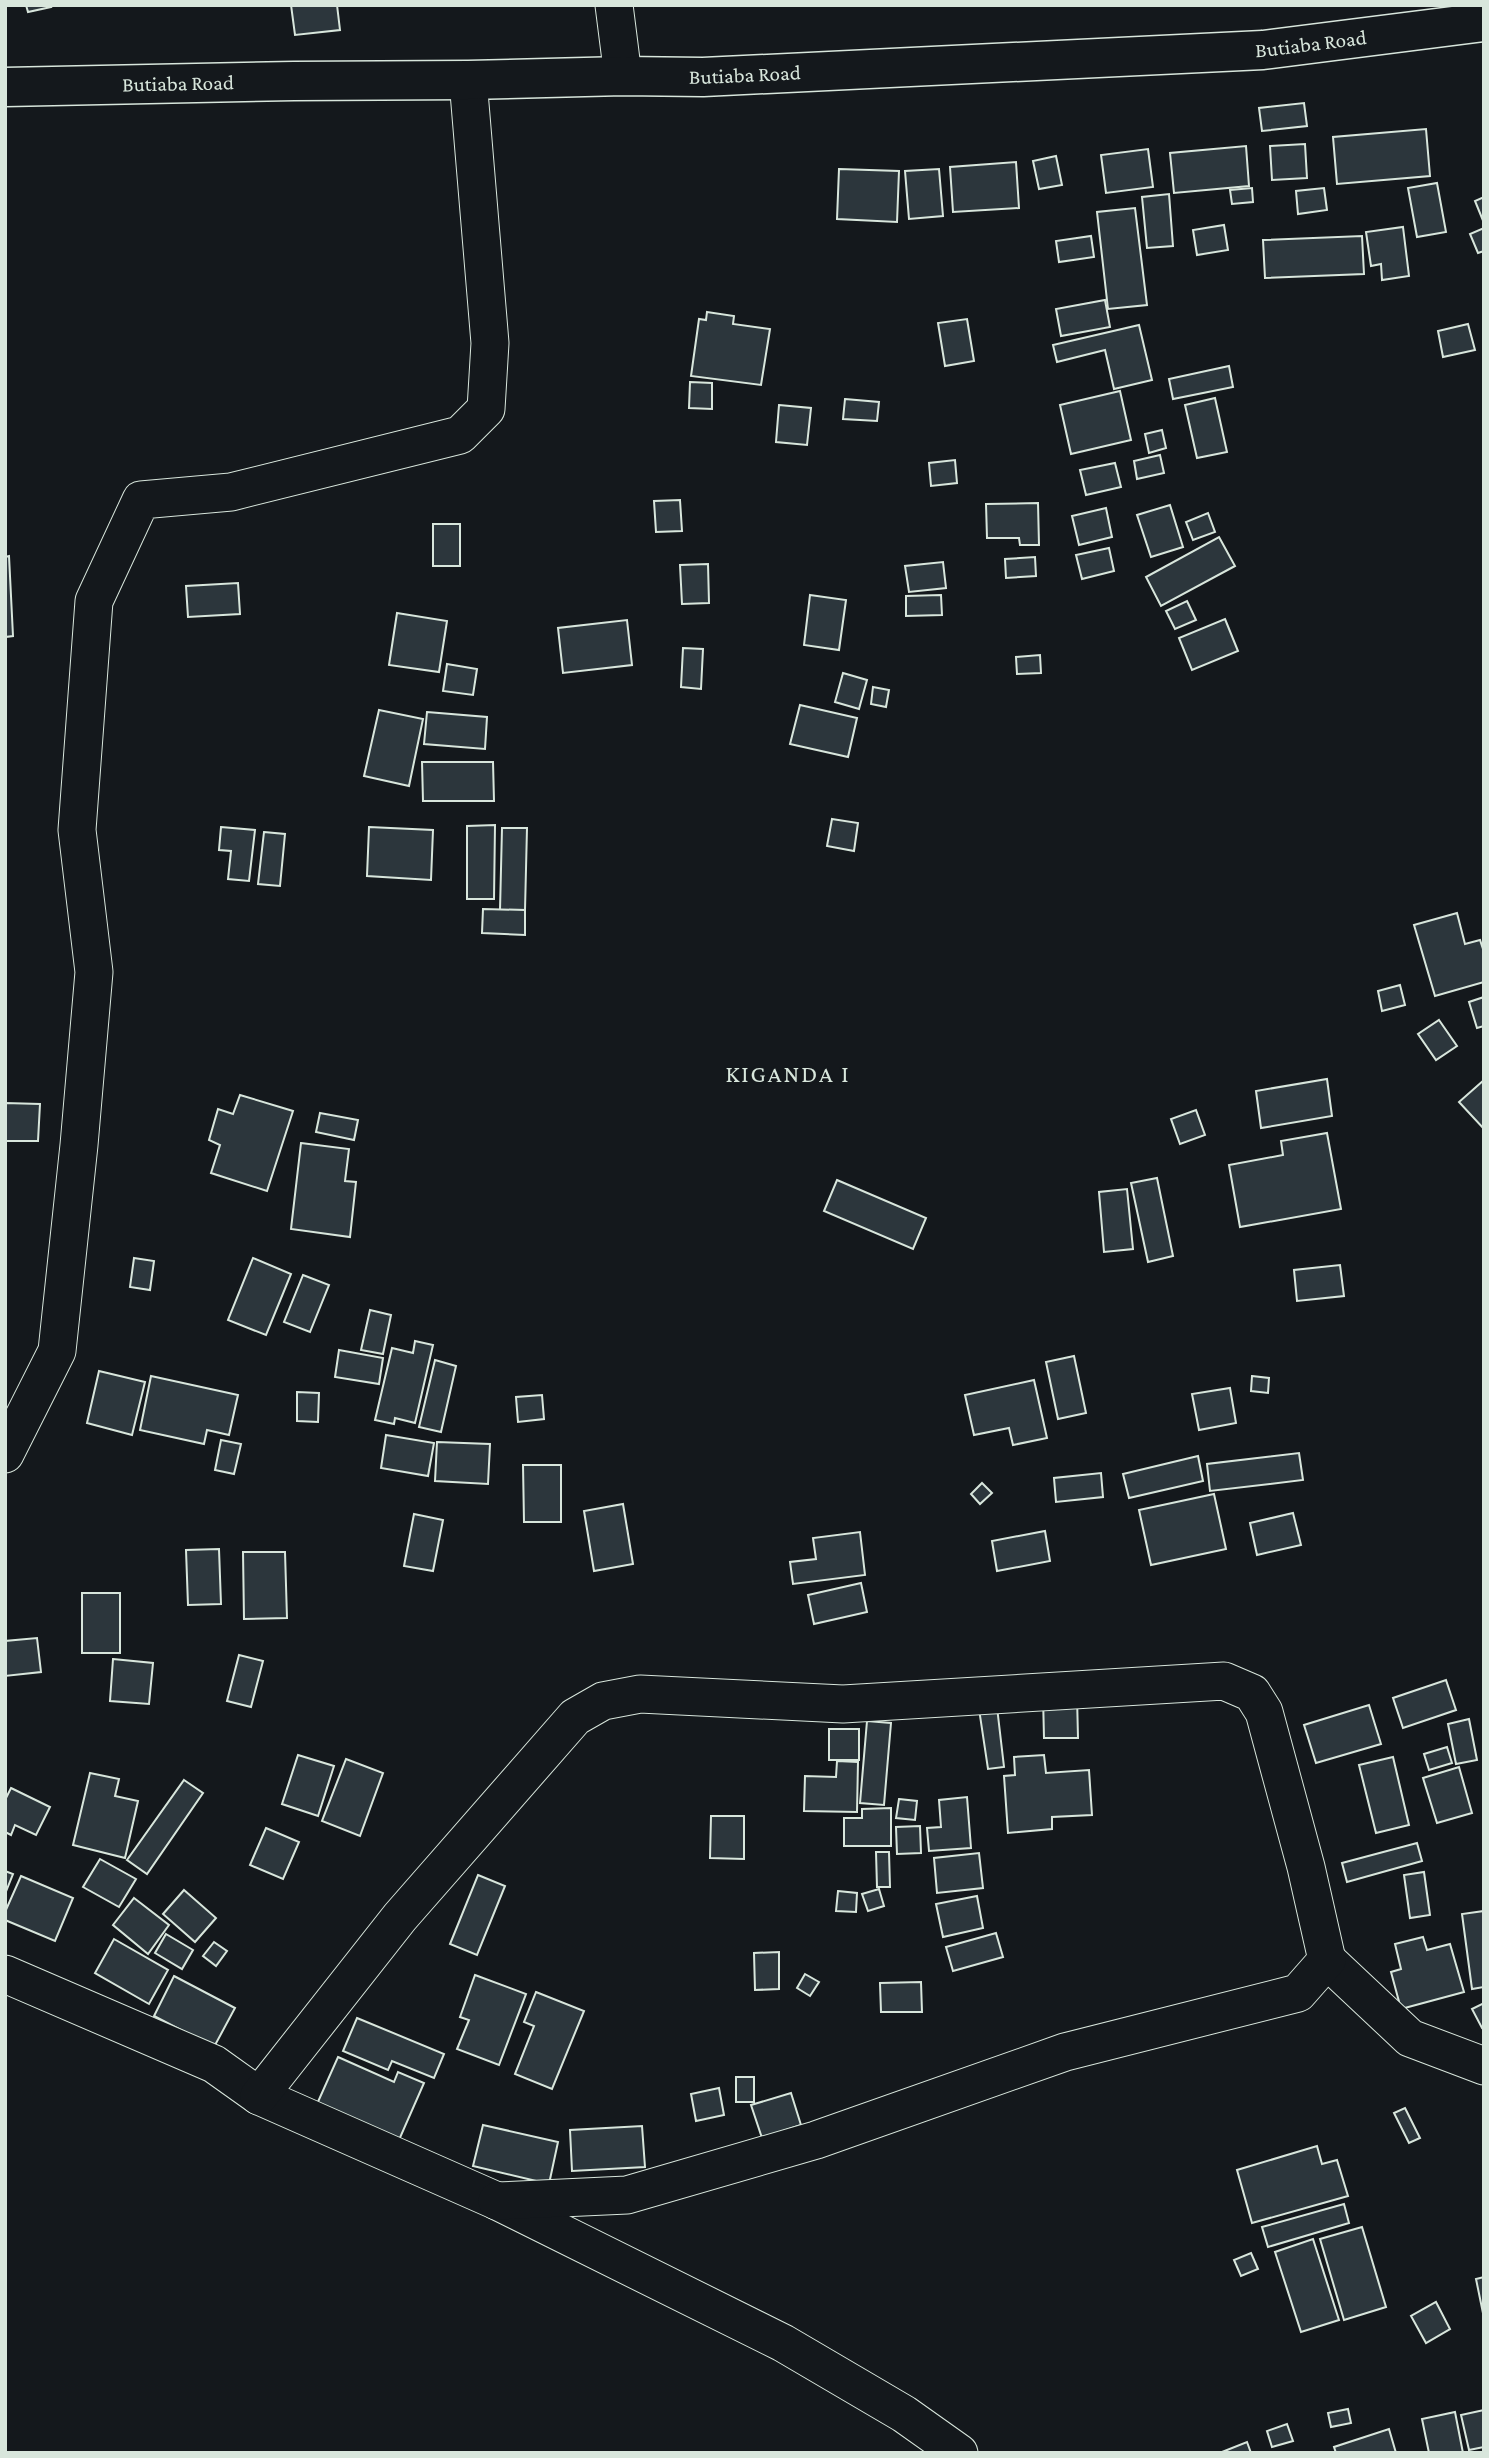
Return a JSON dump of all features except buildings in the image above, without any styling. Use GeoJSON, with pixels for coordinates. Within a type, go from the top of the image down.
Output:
{"type":"FeatureCollection","features":[{"type":"Feature","properties":{"kind":"main road","name":"Butiaba Road"},"geometry":{"type":"LineString","coordinates":[[5,87],[294,80],[703,77],[1263,50],[1484,22]]}},
{"type":"Feature","properties":{"kind":"street"},"geometry":{"type":"LineString","coordinates":[[614,5],[623,76]]}},
{"type":"Feature","properties":{"kind":"street"},"geometry":{"type":"LineString","coordinates":[[5,1454],[57,1351],[78,1158],[94,972],[77,830],[94,601],[141,500],[231,492],[460,435],[486,409],[490,342],[468,80]]}},
{"type":"Feature","properties":{"kind":"street"},"geometry":{"type":"LineString","coordinates":[[259,2096],[400,1917],[575,1717],[603,1701],[640,1695],[843,1704],[1224,1681],[1252,1693],[1265,1712],[1306,1867],[1327,1960],[1410,2038],[1484,2066]]}},
{"type":"Feature","properties":{"kind":"street"},"geometry":{"type":"LineString","coordinates":[[497,2201],[628,2195],[816,2140],[1065,2052],[1298,1993],[1327,1960]]}},
{"type":"Feature","properties":{"kind":"street"},"geometry":{"type":"LineString","coordinates":[[5,1974],[214,2064],[259,2096],[497,2201],[783,2343],[904,2414],[959,2453]]}},
{"type":"Feature","properties":{"kind":"district","name":"KIGANDA I"},"geometry":{"type":"Point","coordinates":[788,1073]}}]}
